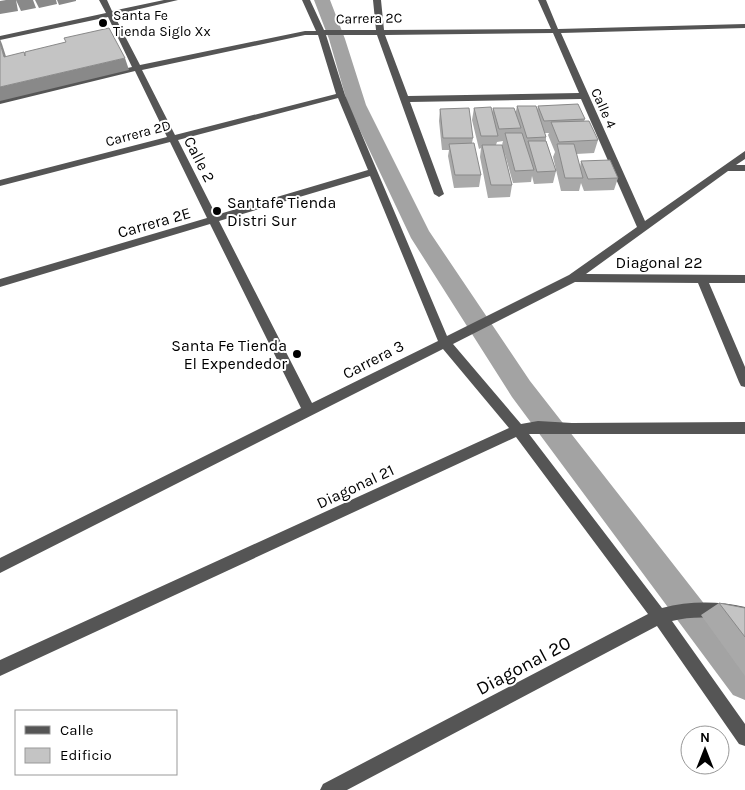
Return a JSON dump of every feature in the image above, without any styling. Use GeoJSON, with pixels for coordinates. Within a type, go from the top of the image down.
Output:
{"type":"FeatureCollection","features":[{"type":"Feature","properties":{"kind":"street","name":"Calle 2"},"geometry":{"type":"LineString","coordinates":[[104,0],[310,411]]}},
{"type":"Feature","properties":{"kind":"street"},"geometry":{"type":"LineString","coordinates":[[0,38],[174,0]]}},
{"type":"Feature","properties":{"kind":"street"},"geometry":{"type":"LineString","coordinates":[[306,0],[324,32],[340,95],[444,342],[518,430],[659,616],[745,738]]}},
{"type":"Feature","properties":{"kind":"street"},"geometry":{"type":"LineString","coordinates":[[377,0],[380,32],[439,194]]}},
{"type":"Feature","properties":{"kind":"street","name":"Calle 4"},"geometry":{"type":"LineString","coordinates":[[542,0],[642,227]]}},
{"type":"Feature","properties":{"kind":"street","name":"Carrera 2C"},"geometry":{"type":"LineString","coordinates":[[0,101],[138,68],[287,36],[324,32],[555,31],[745,26]]}},
{"type":"Feature","properties":{"kind":"street","name":"Carrera 2D"},"geometry":{"type":"LineString","coordinates":[[0,183],[340,95]]}},
{"type":"Feature","properties":{"kind":"street"},"geometry":{"type":"LineString","coordinates":[[405,99],[583,96]]}},
{"type":"Feature","properties":{"kind":"street","name":"Carrera 3"},"geometry":{"type":"LineString","coordinates":[[0,566],[573,278],[745,154]]}},
{"type":"Feature","properties":{"kind":"street"},"geometry":{"type":"LineString","coordinates":[[726,168],[745,168]]}},
{"type":"Feature","properties":{"kind":"street","name":"Carrera 2E"},"geometry":{"type":"LineString","coordinates":[[0,283],[214,221],[373,172]]}},
{"type":"Feature","properties":{"kind":"street","name":"Diagonal 22"},"geometry":{"type":"LineString","coordinates":[[573,278],[745,279]]}},
{"type":"Feature","properties":{"kind":"street"},"geometry":{"type":"LineString","coordinates":[[702,279],[745,382]]}},
{"type":"Feature","properties":{"kind":"street","name":"Diagonal 21"},"geometry":{"type":"LineString","coordinates":[[0,668],[518,430],[538,427],[572,429],[745,428]]}},
{"type":"Feature","properties":{"kind":"street","name":"Diagonal 20"},"geometry":{"type":"LineString","coordinates":[[329,790],[659,616],[685,610],[739,614]]}},
{"type":"Feature","properties":{"kind":"building"},"geometry":{"type":"Polygon","coordinates":[[[109,28],[125,58],[0,87],[0,43],[4,57],[24,52],[25,56],[25,52],[66,42],[64,38],[109,28]]]}},
{"type":"Feature","properties":{"kind":"building"},"geometry":{"type":"Polygon","coordinates":[[[578,104],[585,119],[544,121],[538,106],[578,104]]]}},
{"type":"Feature","properties":{"kind":"building"},"geometry":{"type":"Polygon","coordinates":[[[517,106],[536,106],[546,137],[527,138],[517,106]]]}},
{"type":"Feature","properties":{"kind":"building"},"geometry":{"type":"Polygon","coordinates":[[[491,107],[498,136],[481,136],[474,108],[491,107]]]}},
{"type":"Feature","properties":{"kind":"building"},"geometry":{"type":"Polygon","coordinates":[[[469,108],[473,138],[443,138],[440,109],[469,108]]]}},
{"type":"Feature","properties":{"kind":"building"},"geometry":{"type":"Polygon","coordinates":[[[493,108],[514,108],[521,128],[499,129],[493,108]]]}},
{"type":"Feature","properties":{"kind":"building"},"geometry":{"type":"Polygon","coordinates":[[[589,121],[598,140],[559,142],[551,122],[589,121]]]}},
{"type":"Feature","properties":{"kind":"building"},"geometry":{"type":"Polygon","coordinates":[[[505,133],[522,133],[534,170],[515,171],[505,133]]]}},
{"type":"Feature","properties":{"kind":"building"},"geometry":{"type":"Polygon","coordinates":[[[528,141],[546,141],[556,171],[537,172],[528,141]]]}},
{"type":"Feature","properties":{"kind":"building"},"geometry":{"type":"Polygon","coordinates":[[[474,143],[481,175],[455,175],[449,144],[474,143]]]}},
{"type":"Feature","properties":{"kind":"building"},"geometry":{"type":"Polygon","coordinates":[[[557,144],[574,144],[583,178],[565,178],[557,144]]]}},
{"type":"Feature","properties":{"kind":"building"},"geometry":{"type":"Polygon","coordinates":[[[482,145],[502,145],[512,185],[491,185],[482,145]]]}},
{"type":"Feature","properties":{"kind":"building"},"geometry":{"type":"Polygon","coordinates":[[[610,160],[618,178],[588,179],[581,161],[610,160]]]}},
{"type":"Feature","properties":{"kind":"building"},"geometry":{"type":"Polygon","coordinates":[[[719,603],[745,608],[745,637],[719,603]]]}},
{"type":"Feature","properties":{"kind":"waterway"},"geometry":{"type":"LineString","coordinates":[[322,0],[337,39],[357,105],[419,233],[521,389],[745,683]]}},
{"type":"Feature","properties":{"kind":"place","name":"Santa Fe Tienda Siglo Xx"},"geometry":{"type":"Point","coordinates":[103,23]}},
{"type":"Feature","properties":{"kind":"place","name":"Santafe Tienda Distri Sur"},"geometry":{"type":"Point","coordinates":[217,211]}},
{"type":"Feature","properties":{"kind":"place","name":"Santa Fe Tienda El Expendedor"},"geometry":{"type":"Point","coordinates":[297,354]}}]}
